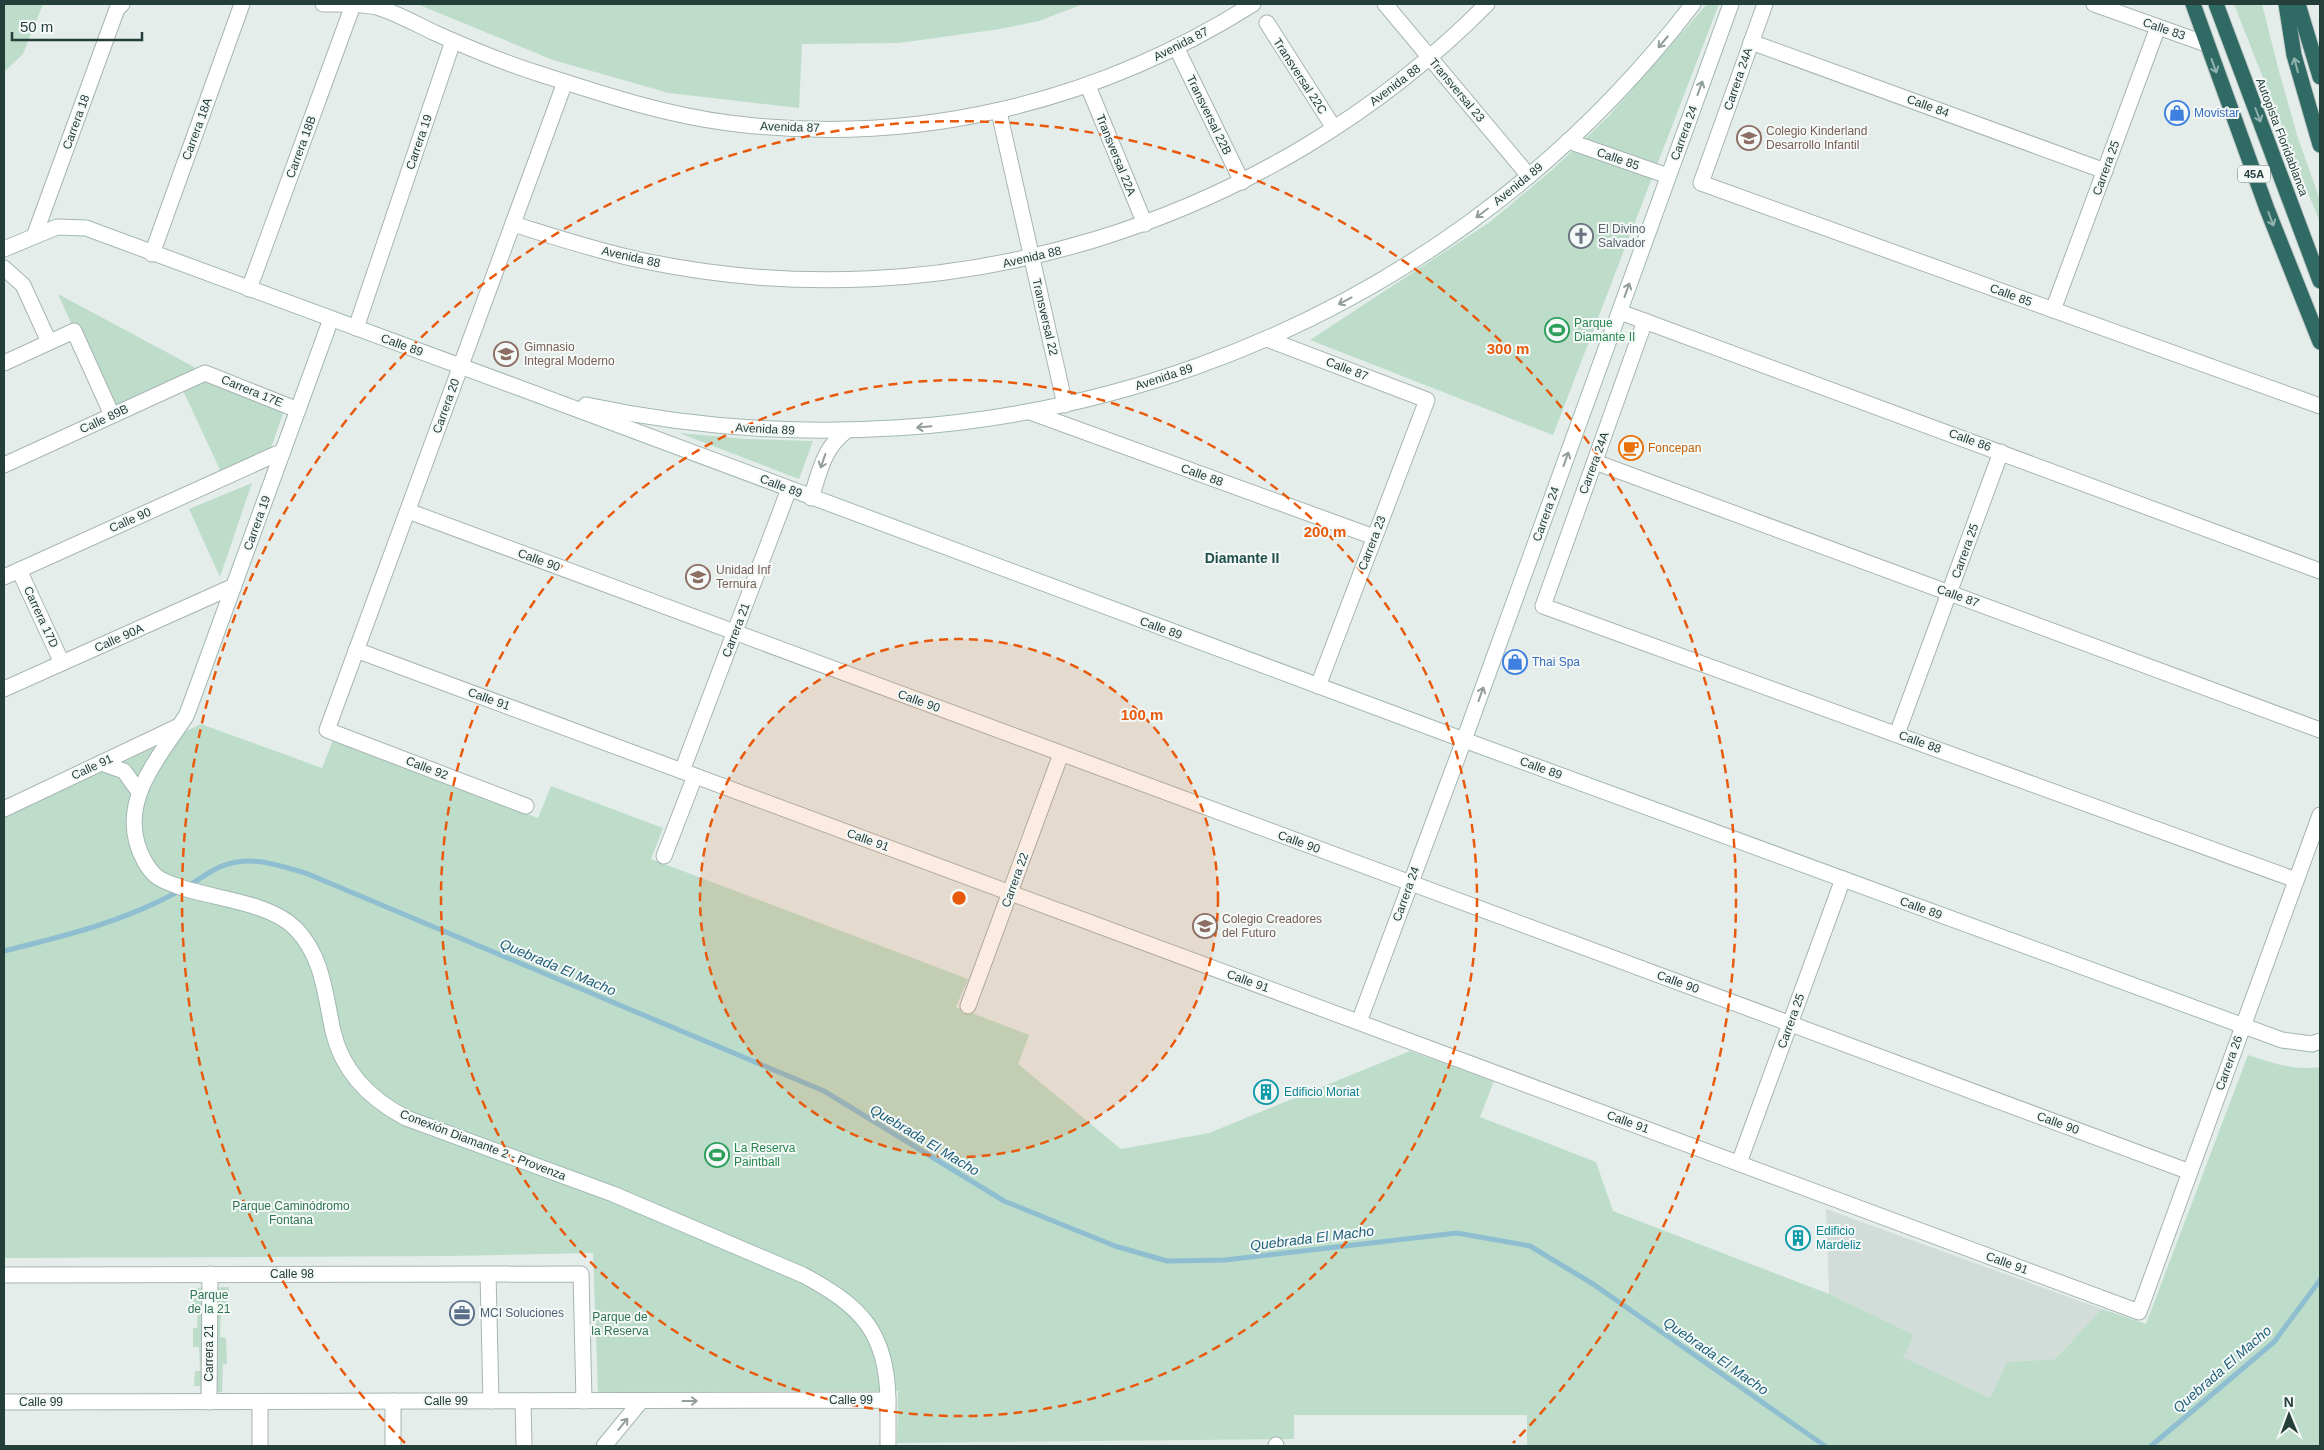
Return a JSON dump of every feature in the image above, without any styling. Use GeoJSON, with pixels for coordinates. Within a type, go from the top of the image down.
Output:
{"type":"FeatureCollection","features":[{"type":"Feature","properties":{"kind":"highway","name":"45A"},"geometry":{"type":"LineString","coordinates":[[2193,4],[2267,209],[2320,342]]}},
{"type":"Feature","properties":{"kind":"highway","name":"Autopista Floridablanca"},"geometry":{"type":"LineString","coordinates":[[2216,4],[2320,281]]}},
{"type":"Feature","properties":{"kind":"highway"},"geometry":{"type":"LineString","coordinates":[[2286,4],[2294,55],[2320,145]]}},
{"type":"Feature","properties":{"kind":"highway"},"geometry":{"type":"LineString","coordinates":[[2298,4],[2320,77]]}},
{"type":"Feature","properties":{"kind":"street","name":"Carrera 18A"},"geometry":{"type":"LineString","coordinates":[[152,254],[242,4]]}},
{"type":"Feature","properties":{"kind":"street","name":"Avenida 87"},"geometry":{"type":"LineString","coordinates":[[323,4],[367,5],[394,13],[453,41],[516,66],[642,105],[698,118],[756,126],[847,128],[910,125],[999,112],[1088,86],[1176,48],[1220,25],[1253,4]]}},
{"type":"Feature","properties":{"kind":"street","name":"Carrera 18B"},"geometry":{"type":"LineString","coordinates":[[249,289],[354,4]]}},
{"type":"Feature","properties":{"kind":"street","name":"Transversal 23"},"geometry":{"type":"LineString","coordinates":[[1385,4],[1529,176]]}},
{"type":"Feature","properties":{"kind":"street","name":"Avenida 88"},"geometry":{"type":"LineString","coordinates":[[513,224],[641,260],[727,273],[789,278],[844,280],[900,277],[991,266],[1032,257],[1101,239],[1145,224],[1196,204],[1288,158],[1384,94],[1430,58],[1487,4]]}},
{"type":"Feature","properties":{"kind":"street","name":"Avenida 89"},"geometry":{"type":"LineString","coordinates":[[517,387],[589,405],[680,422],[781,430],[846,431],[939,426],[1030,412],[1065,405],[1180,372],[1268,339],[1355,296],[1410,263],[1471,221],[1529,176],[1568,141],[1633,76],[1693,4]]}},
{"type":"Feature","properties":{"kind":"street","name":"Carrera 24"},"geometry":{"type":"LineString","coordinates":[[1359,1022],[1620,312],[1730,4]]}},
{"type":"Feature","properties":{"kind":"street","name":"Carrera 24A"},"geometry":{"type":"LineString","coordinates":[[1701,183],[1764,4]]}},
{"type":"Feature","properties":{"kind":"street","name":"Calle 83"},"geometry":{"type":"LineString","coordinates":[[2094,4],[2206,44]]}},
{"type":"Feature","properties":{"kind":"street","name":"Carrera 18"},"geometry":{"type":"LineString","coordinates":[[35,234],[119,6]]}},
{"type":"Feature","properties":{"kind":"street","name":"Transversal 22C"},"geometry":{"type":"LineString","coordinates":[[1267,23],[1334,128]]}},
{"type":"Feature","properties":{"kind":"street","name":"Carrera 25"},"geometry":{"type":"LineString","coordinates":[[2053,310],[2158,27]]}},
{"type":"Feature","properties":{"kind":"street","name":"Carrera 19"},"geometry":{"type":"LineString","coordinates":[[356,328],[453,41]]}},
{"type":"Feature","properties":{"kind":"street","name":"Calle 84"},"geometry":{"type":"LineString","coordinates":[[1751,42],[2105,171]]}},
{"type":"Feature","properties":{"kind":"street","name":"Transversal 22B"},"geometry":{"type":"LineString","coordinates":[[1176,48],[1242,182]]}},
{"type":"Feature","properties":{"kind":"street","name":"Carrera 20"},"geometry":{"type":"LineString","coordinates":[[328,730],[565,82]]}},
{"type":"Feature","properties":{"kind":"street","name":"Transversal 22A"},"geometry":{"type":"LineString","coordinates":[[1088,86],[1145,224]]}},
{"type":"Feature","properties":{"kind":"street","name":"Transversal 22"},"geometry":{"type":"LineString","coordinates":[[999,112],[1065,405]]}},
{"type":"Feature","properties":{"kind":"street","name":"Calle 85"},"geometry":{"type":"LineString","coordinates":[[1568,141],[1668,176]]}},
{"type":"Feature","properties":{"kind":"street","name":"Calle 85"},"geometry":{"type":"LineString","coordinates":[[1701,183],[2320,406]]}},
{"type":"Feature","properties":{"kind":"street","name":"Calle 89"},"geometry":{"type":"LineString","coordinates":[[4,248],[58,226],[75,226],[517,387],[1464,740],[2242,1025],[2297,1043],[2312,1044],[2320,1041]]}},
{"type":"Feature","properties":{"kind":"street"},"geometry":{"type":"LineString","coordinates":[[4,268],[23,285],[49,342]]}},
{"type":"Feature","properties":{"kind":"street","name":"Calle 86"},"geometry":{"type":"LineString","coordinates":[[1620,312],[2320,571]]}},
{"type":"Feature","properties":{"kind":"street","name":"Carrera 19"},"geometry":{"type":"LineString","coordinates":[[180,726],[190,706],[332,319]]}},
{"type":"Feature","properties":{"kind":"street","name":"Carrera 24A"},"geometry":{"type":"LineString","coordinates":[[1543,606],[1646,321]]}},
{"type":"Feature","properties":{"kind":"street"},"geometry":{"type":"LineString","coordinates":[[4,363],[74,331],[112,415]]}},
{"type":"Feature","properties":{"kind":"street","name":"Calle 87"},"geometry":{"type":"LineString","coordinates":[[1268,339],[1426,400]]}},
{"type":"Feature","properties":{"kind":"street","name":"Carrera 17E"},"geometry":{"type":"LineString","coordinates":[[205,373],[298,410]]}},
{"type":"Feature","properties":{"kind":"street","name":"Calle 89B"},"geometry":{"type":"LineString","coordinates":[[4,465],[205,373]]}},
{"type":"Feature","properties":{"kind":"street","name":"Carrera 23"},"geometry":{"type":"LineString","coordinates":[[1318,686],[1426,400]]}},
{"type":"Feature","properties":{"kind":"street","name":"Calle 88"},"geometry":{"type":"LineString","coordinates":[[1030,412],[1374,537]]}},
{"type":"Feature","properties":{"kind":"street"},"geometry":{"type":"LineString","coordinates":[[811,498],[826,453],[836,439],[846,431]]}},
{"type":"Feature","properties":{"kind":"street","name":"Calle 90"},"geometry":{"type":"LineString","coordinates":[[9,572],[283,451]]}},
{"type":"Feature","properties":{"kind":"street","name":"Carrera 25"},"geometry":{"type":"LineString","coordinates":[[1897,734],[2001,452]]}},
{"type":"Feature","properties":{"kind":"street","name":"Calle 87"},"geometry":{"type":"LineString","coordinates":[[1595,462],[2320,730]]}},
{"type":"Feature","properties":{"kind":"street","name":"Carrera 21"},"geometry":{"type":"LineString","coordinates":[[664,856],[688,774],[735,633],[789,489]]}},
{"type":"Feature","properties":{"kind":"street","name":"Calle 90"},"geometry":{"type":"LineString","coordinates":[[408,511],[2190,1172]]}},
{"type":"Feature","properties":{"kind":"street","name":"Carrera 17D"},"geometry":{"type":"LineString","coordinates":[[9,572],[62,663]]}},
{"type":"Feature","properties":{"kind":"street","name":"Calle 90A"},"geometry":{"type":"LineString","coordinates":[[4,689],[234,586]]}},
{"type":"Feature","properties":{"kind":"street","name":"Calle 88"},"geometry":{"type":"LineString","coordinates":[[1543,606],[2296,880]]}},
{"type":"Feature","properties":{"kind":"street","name":"Calle 91"},"geometry":{"type":"LineString","coordinates":[[356,650],[2140,1312]]}},
{"type":"Feature","properties":{"kind":"street","name":"Calle 91"},"geometry":{"type":"LineString","coordinates":[[4,809],[180,726]]}},
{"type":"Feature","properties":{"kind":"street","name":"Conexión Diamante 2 - Provenza"},"geometry":{"type":"LineString","coordinates":[[180,726],[147,774],[140,792],[135,817],[137,842],[146,863],[156,876],[170,883],[196,892],[262,909],[281,917],[296,929],[320,970],[339,1050],[358,1082],[386,1108],[406,1118],[626,1200],[803,1274],[845,1300],[868,1325],[884,1361],[888,1400],[888,1446]]}},
{"type":"Feature","properties":{"kind":"street","name":"Calle 92"},"geometry":{"type":"LineString","coordinates":[[328,730],[526,806]]}},
{"type":"Feature","properties":{"kind":"street","name":"Carrera 22"},"geometry":{"type":"LineString","coordinates":[[968,1006],[1061,754]]}},
{"type":"Feature","properties":{"kind":"street"},"geometry":{"type":"LineString","coordinates":[[101,763],[124,771],[140,792]]}},
{"type":"Feature","properties":{"kind":"street","name":"Carrera 26"},"geometry":{"type":"LineString","coordinates":[[2140,1312],[2242,1025],[2320,815]]}},
{"type":"Feature","properties":{"kind":"street","name":"Carrera 25"},"geometry":{"type":"LineString","coordinates":[[1739,1163],[1844,879]]}},
{"type":"Feature","properties":{"kind":"street","name":"Carrera 21"},"geometry":{"type":"LineString","coordinates":[[209,1402],[210,1274]]}},
{"type":"Feature","properties":{"kind":"street"},"geometry":{"type":"LineString","coordinates":[[488,1274],[491,1401]]}},
{"type":"Feature","properties":{"kind":"street","name":"Calle 98"},"geometry":{"type":"LineString","coordinates":[[4,1275],[581,1274],[584,1401]]}},
{"type":"Feature","properties":{"kind":"street","name":"Calle 99"},"geometry":{"type":"LineString","coordinates":[[4,1402],[888,1400]]}},
{"type":"Feature","properties":{"kind":"street"},"geometry":{"type":"LineString","coordinates":[[393,1401],[393,1446]]}},
{"type":"Feature","properties":{"kind":"street"},"geometry":{"type":"LineString","coordinates":[[524,1401],[524,1446]]}},
{"type":"Feature","properties":{"kind":"street"},"geometry":{"type":"LineString","coordinates":[[604,1446],[641,1401]]}},
{"type":"Feature","properties":{"kind":"street"},"geometry":{"type":"LineString","coordinates":[[260,1402],[260,1446]]}},
{"type":"Feature","properties":{"kind":"shaded area"},"geometry":{"type":"Polygon","coordinates":[[[1826,1209],[2102,1309],[2055,1359],[2007,1362],[1990,1398],[1903,1357],[1913,1335],[1829,1294],[1826,1209]]]}},
{"type":"Feature","properties":{"kind":"green space"},"geometry":{"type":"Polygon","coordinates":[[[4,4],[43,4],[23,54],[4,72],[4,4]]]}},
{"type":"Feature","properties":{"kind":"green space"},"geometry":{"type":"Polygon","coordinates":[[[417,4],[1083,4],[1039,21],[1000,29],[899,43],[802,44],[799,108],[669,93],[553,60],[417,4]]]}},
{"type":"Feature","properties":{"kind":"green space","name":"Parque Diamante II"},"geometry":{"type":"Polygon","coordinates":[[[1707,4],[1719,4],[1553,435],[1310,340],[1490,222],[1552,170],[1609,116],[1707,4]]]}},
{"type":"Feature","properties":{"kind":"green space"},"geometry":{"type":"Polygon","coordinates":[[[2234,4],[2262,4],[2297,135],[2320,200],[2320,223],[2234,4]]]}},
{"type":"Feature","properties":{"kind":"green space"},"geometry":{"type":"Polygon","coordinates":[[[58,294],[196,368],[110,410],[58,294]]]}},
{"type":"Feature","properties":{"kind":"green space"},"geometry":{"type":"Polygon","coordinates":[[[205,373],[286,405],[270,451],[221,472],[180,384],[205,373]]]}},
{"type":"Feature","properties":{"kind":"green space"},"geometry":{"type":"Polygon","coordinates":[[[679,433],[747,439],[813,441],[799,479],[679,433]]]}},
{"type":"Feature","properties":{"kind":"green space"},"geometry":{"type":"Polygon","coordinates":[[[252,483],[220,577],[189,509],[252,483]]]}},
{"type":"Feature","properties":{"kind":"green space"},"geometry":{"type":"Polygon","coordinates":[[[201,724],[322,768],[333,740],[538,818],[551,786],[663,828],[651,859],[968,979],[956,1007],[1029,1035],[1018,1064],[1121,1149],[1209,1133],[1410,1051],[1494,1081],[1480,1117],[1596,1162],[1613,1211],[1829,1294],[1914,1335],[1903,1357],[1990,1398],[2007,1362],[2055,1359],[2102,1309],[2146,1324],[2248,1055],[2292,1067],[2320,1067],[2320,1446],[1527,1446],[1527,1415],[1294,1415],[1294,1439],[897,1443],[898,1391],[598,1392],[593,1253],[452,1256],[4,1258],[4,818],[201,724]]]}},
{"type":"Feature","properties":{"kind":"green space","name":"Parque de la 21"},"geometry":{"type":"Polygon","coordinates":[[[229,1287],[227,1309],[221,1312],[220,1337],[226,1338],[227,1364],[223,1364],[222,1392],[201,1393],[200,1386],[194,1386],[195,1371],[200,1371],[199,1347],[193,1347],[193,1328],[197,1328],[198,1312],[194,1309],[192,1288],[229,1287]]]}},
{"type":"Feature","properties":{"kind":"waterway","name":"Quebrada El Macho"},"geometry":{"type":"LineString","coordinates":[[188,886],[220,867],[236,862],[257,861],[308,874],[824,1091],[1004,1201],[1115,1246],[1167,1261],[1225,1260],[1457,1233],[1530,1246],[1593,1284],[1825,1446]]}},
{"type":"Feature","properties":{"kind":"waterway","name":"Quebrada El Macho"},"geometry":{"type":"LineString","coordinates":[[4,951],[117,919],[181,890]]}},
{"type":"Feature","properties":{"kind":"waterway","name":"Quebrada El Macho"},"geometry":{"type":"LineString","coordinates":[[2151,1446],[2274,1342],[2320,1280]]}},
{"type":"Feature","properties":{"kind":"place","name":"Movistar"},"geometry":{"type":"Point","coordinates":[2177,113]}},
{"type":"Feature","properties":{"kind":"place","name":"Colegio Kinderland Desarrollo Infantil"},"geometry":{"type":"Point","coordinates":[1749,138]}},
{"type":"Feature","properties":{"kind":"place","name":"El Divino Salvador"},"geometry":{"type":"Point","coordinates":[1581,236]}},
{"type":"Feature","properties":{"kind":"place","name":"Parque Diamante II"},"geometry":{"type":"Point","coordinates":[1557,330]}},
{"type":"Feature","properties":{"kind":"place","name":"Gimnasio Integral Moderno"},"geometry":{"type":"Point","coordinates":[506,354]}},
{"type":"Feature","properties":{"kind":"place","name":"Foncepan"},"geometry":{"type":"Point","coordinates":[1631,448]}},
{"type":"Feature","properties":{"kind":"place","name":"Unidad Inf Ternura"},"geometry":{"type":"Point","coordinates":[698,577]}},
{"type":"Feature","properties":{"kind":"place","name":"Thai Spa"},"geometry":{"type":"Point","coordinates":[1515,662]}},
{"type":"Feature","properties":{"kind":"place","name":"Colegio Creadores del Futuro"},"geometry":{"type":"Point","coordinates":[1205,926]}},
{"type":"Feature","properties":{"kind":"place","name":"Edificio Moriat"},"geometry":{"type":"Point","coordinates":[1266,1092]}},
{"type":"Feature","properties":{"kind":"place","name":"La Reserva Paintball"},"geometry":{"type":"Point","coordinates":[717,1155]}},
{"type":"Feature","properties":{"kind":"place","name":"Edificio Mardeliz"},"geometry":{"type":"Point","coordinates":[1798,1238]}},
{"type":"Feature","properties":{"kind":"place","name":"MCI Soluciones"},"geometry":{"type":"Point","coordinates":[462,1313]}},
{"type":"Feature","properties":{"kind":"district","name":"Diamante II"},"geometry":{"type":"Point","coordinates":[1242,558]}},
{"type":"Feature","properties":{"kind":"park label","name":"Parque Caminódromo Fontana"},"geometry":{"type":"Point","coordinates":[291,1213]}},
{"type":"Feature","properties":{"kind":"park label","name":"Parque de la Reserva"},"geometry":{"type":"Point","coordinates":[620,1324]}}]}
